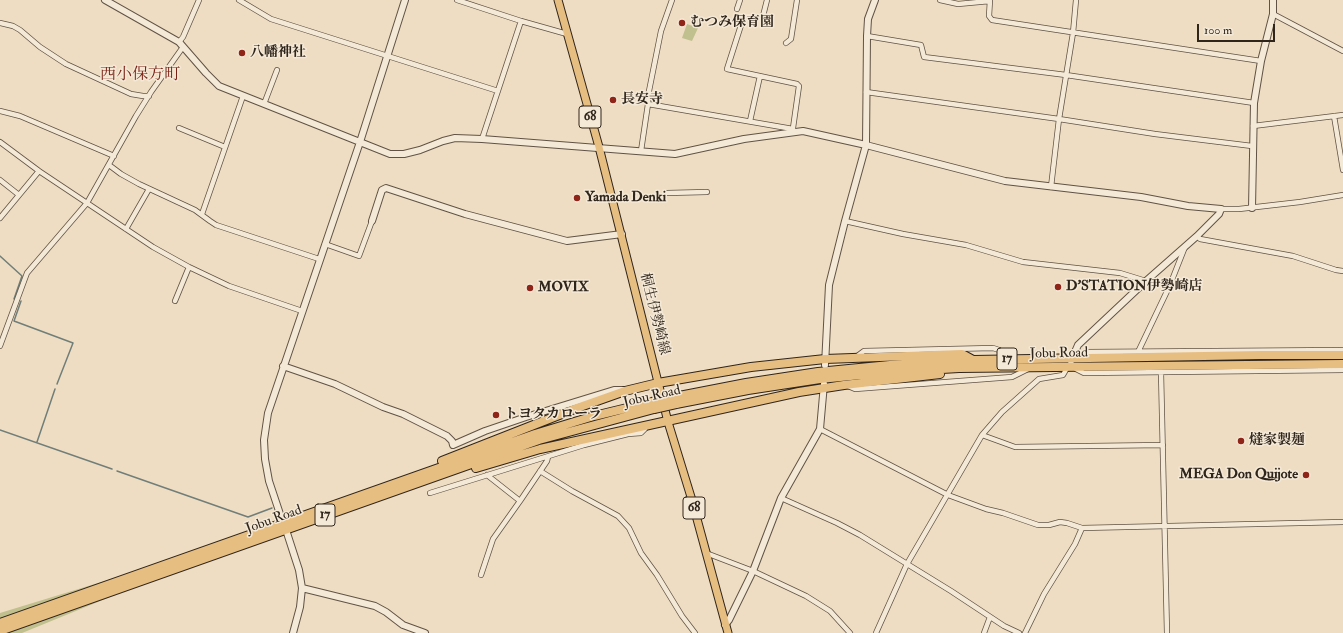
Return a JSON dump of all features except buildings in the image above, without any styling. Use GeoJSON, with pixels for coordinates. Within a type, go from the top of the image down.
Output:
{"type":"FeatureCollection","features":[{"type":"Feature","properties":{"kind":"highway"},"geometry":{"type":"LineString","coordinates":[[393,487],[427,467],[484,444],[625,391],[658,383],[750,367],[825,362],[855,358],[962,354],[974,360]]}},
{"type":"Feature","properties":{"kind":"highway","name":"Jobu Road"},"geometry":{"type":"LineString","coordinates":[[0,631],[535,434],[594,416],[653,405],[746,382],[818,372],[890,365],[974,360],[1343,355]]}},
{"type":"Feature","properties":{"kind":"highway","name":"Jobu Road"},"geometry":{"type":"LineString","coordinates":[[675,400],[820,379],[891,372],[959,368],[1343,364]]}},
{"type":"Feature","properties":{"kind":"highway"},"geometry":{"type":"LineString","coordinates":[[393,487],[540,449],[646,425],[668,422],[718,409],[824,386],[994,368]]}},
{"type":"Feature","properties":{"kind":"highway","name":"Jobu Road"},"geometry":{"type":"LineString","coordinates":[[0,623],[393,487]]}},
{"type":"Feature","properties":{"kind":"main road","name":"桐生伊勢崎線"},"geometry":{"type":"LineString","coordinates":[[558,0],[622,234],[668,422],[691,497],[728,633]]}},
{"type":"Feature","properties":{"kind":"street"},"geometry":{"type":"LineString","coordinates":[[105,0],[181,44],[219,86],[390,154],[420,150],[455,138],[599,147],[675,154],[794,130]]}},
{"type":"Feature","properties":{"kind":"street"},"geometry":{"type":"LineString","coordinates":[[0,346],[25,275],[87,203],[108,165],[181,44],[199,0]]}},
{"type":"Feature","properties":{"kind":"street"},"geometry":{"type":"LineString","coordinates":[[239,0],[271,19],[498,91]]}},
{"type":"Feature","properties":{"kind":"street"},"geometry":{"type":"LineString","coordinates":[[281,517],[269,482],[265,459],[264,440],[268,413],[360,142],[405,0]]}},
{"type":"Feature","properties":{"kind":"street"},"geometry":{"type":"LineString","coordinates":[[457,0],[567,34]]}},
{"type":"Feature","properties":{"kind":"street"},"geometry":{"type":"LineString","coordinates":[[641,151],[649,91],[661,30],[672,0]]}},
{"type":"Feature","properties":{"kind":"street"},"geometry":{"type":"LineString","coordinates":[[737,9],[740,0]]}},
{"type":"Feature","properties":{"kind":"street"},"geometry":{"type":"LineString","coordinates":[[763,16],[767,0]]}},
{"type":"Feature","properties":{"kind":"street"},"geometry":{"type":"LineString","coordinates":[[786,42],[791,39],[797,0]]}},
{"type":"Feature","properties":{"kind":"street"},"geometry":{"type":"LineString","coordinates":[[825,362],[829,285],[866,145],[868,19],[875,0]]}},
{"type":"Feature","properties":{"kind":"street"},"geometry":{"type":"LineString","coordinates":[[940,0],[958,4],[990,1],[989,16],[992,20],[1261,60]]}},
{"type":"Feature","properties":{"kind":"street"},"geometry":{"type":"LineString","coordinates":[[1051,187],[1059,119],[1073,33],[1076,0]]}},
{"type":"Feature","properties":{"kind":"street"},"geometry":{"type":"LineString","coordinates":[[1252,208],[1254,103],[1261,60],[1273,14],[1274,0]]}},
{"type":"Feature","properties":{"kind":"street"},"geometry":{"type":"LineString","coordinates":[[1273,14],[1343,51]]}},
{"type":"Feature","properties":{"kind":"street"},"geometry":{"type":"LineString","coordinates":[[482,139],[521,21]]}},
{"type":"Feature","properties":{"kind":"street"},"geometry":{"type":"LineString","coordinates":[[742,22],[727,69],[797,84],[799,86],[794,130]]}},
{"type":"Feature","properties":{"kind":"street"},"geometry":{"type":"LineString","coordinates":[[0,23],[13,26],[20,30],[40,47],[66,64],[131,94],[149,96]]}},
{"type":"Feature","properties":{"kind":"street"},"geometry":{"type":"LineString","coordinates":[[867,36],[921,45],[924,57],[1066,75],[1254,103]]}},
{"type":"Feature","properties":{"kind":"street"},"geometry":{"type":"LineString","coordinates":[[264,104],[277,70]]}},
{"type":"Feature","properties":{"kind":"street"},"geometry":{"type":"LineString","coordinates":[[750,121],[760,76]]}},
{"type":"Feature","properties":{"kind":"street"},"geometry":{"type":"LineString","coordinates":[[866,92],[1155,134],[1252,146]]}},
{"type":"Feature","properties":{"kind":"street"},"geometry":{"type":"LineString","coordinates":[[202,214],[243,96]]}},
{"type":"Feature","properties":{"kind":"street"},"geometry":{"type":"LineString","coordinates":[[648,104],[811,132],[1005,181],[1141,197],[1188,206],[1221,210],[1239,209],[1300,202],[1343,195]]}},
{"type":"Feature","properties":{"kind":"street"},"geometry":{"type":"LineString","coordinates":[[0,111],[20,116],[114,156]]}},
{"type":"Feature","properties":{"kind":"street"},"geometry":{"type":"LineString","coordinates":[[1253,126],[1343,115]]}},
{"type":"Feature","properties":{"kind":"street"},"geometry":{"type":"LineString","coordinates":[[1334,116],[1343,170]]}},
{"type":"Feature","properties":{"kind":"street"},"geometry":{"type":"LineString","coordinates":[[179,128],[225,147]]}},
{"type":"Feature","properties":{"kind":"street"},"geometry":{"type":"LineString","coordinates":[[0,142],[40,171],[153,247],[189,267],[229,286],[302,311]]}},
{"type":"Feature","properties":{"kind":"street"},"geometry":{"type":"LineString","coordinates":[[108,165],[121,174],[202,214],[216,224],[320,259]]}},
{"type":"Feature","properties":{"kind":"street"},"geometry":{"type":"LineString","coordinates":[[0,218],[40,171]]}},
{"type":"Feature","properties":{"kind":"street"},"geometry":{"type":"LineString","coordinates":[[0,180],[19,195]]}},
{"type":"Feature","properties":{"kind":"street"},"geometry":{"type":"LineString","coordinates":[[126,229],[149,188]]}},
{"type":"Feature","properties":{"kind":"street"},"geometry":{"type":"LineString","coordinates":[[325,244],[359,256],[382,190],[386,188],[465,214],[567,241],[622,234]]}},
{"type":"Feature","properties":{"kind":"street"},"geometry":{"type":"LineString","coordinates":[[667,193],[707,192]]}},
{"type":"Feature","properties":{"kind":"street"},"geometry":{"type":"LineString","coordinates":[[876,633],[907,564],[982,436],[1002,412],[1039,379],[1063,375],[1070,368],[1078,345],[1146,281],[1197,236],[1220,214],[1221,210]]}},
{"type":"Feature","properties":{"kind":"street"},"geometry":{"type":"LineString","coordinates":[[845,221],[903,234],[966,245],[1023,262],[1120,273],[1146,281]]}},
{"type":"Feature","properties":{"kind":"street"},"geometry":{"type":"LineString","coordinates":[[1197,236],[1200,238],[1293,256],[1343,271]]}},
{"type":"Feature","properties":{"kind":"street"},"geometry":{"type":"LineString","coordinates":[[1138,352],[1170,285],[1186,246]]}},
{"type":"Feature","properties":{"kind":"street"},"geometry":{"type":"LineString","coordinates":[[175,301],[189,267]]}},
{"type":"Feature","properties":{"kind":"street"},"geometry":{"type":"LineString","coordinates":[[855,358],[864,351],[993,348],[999,350],[1009,359]]}},
{"type":"Feature","properties":{"kind":"street"},"geometry":{"type":"LineString","coordinates":[[1074,358],[1086,352],[1343,350]]}},
{"type":"Feature","properties":{"kind":"street"},"geometry":{"type":"LineString","coordinates":[[283,366],[335,384],[383,407],[403,414],[447,436],[452,441],[453,445],[526,417],[614,390],[625,391]]}},
{"type":"Feature","properties":{"kind":"street"},"geometry":{"type":"LineString","coordinates":[[1146,366],[1154,372]]}},
{"type":"Feature","properties":{"kind":"street"},"geometry":{"type":"LineString","coordinates":[[844,385],[855,389],[1012,377],[1032,368]]}},
{"type":"Feature","properties":{"kind":"street"},"geometry":{"type":"LineString","coordinates":[[1070,368],[1084,373],[1343,370]]}},
{"type":"Feature","properties":{"kind":"street"},"geometry":{"type":"LineString","coordinates":[[1161,372],[1167,633]]}},
{"type":"Feature","properties":{"kind":"street"},"geometry":{"type":"LineString","coordinates":[[725,625],[729,620],[753,571],[781,498],[820,429],[824,386]]}},
{"type":"Feature","properties":{"kind":"street"},"geometry":{"type":"LineString","coordinates":[[430,493],[584,445],[628,434],[641,433],[646,429],[646,425]]}},
{"type":"Feature","properties":{"kind":"street"},"geometry":{"type":"LineString","coordinates":[[820,429],[948,495],[986,509],[1038,525],[1064,522],[1082,528],[1343,522]]}},
{"type":"Feature","properties":{"kind":"street"},"geometry":{"type":"LineString","coordinates":[[982,436],[1015,447],[1163,445]]}},
{"type":"Feature","properties":{"kind":"street"},"geometry":{"type":"LineString","coordinates":[[481,576],[493,539],[547,461],[548,457]]}},
{"type":"Feature","properties":{"kind":"street"},"geometry":{"type":"LineString","coordinates":[[540,471],[572,491],[618,516],[629,528],[641,553],[657,575],[682,616],[695,633]]}},
{"type":"Feature","properties":{"kind":"street"},"geometry":{"type":"LineString","coordinates":[[487,475],[520,501]]}},
{"type":"Feature","properties":{"kind":"street"},"geometry":{"type":"LineString","coordinates":[[781,498],[860,535],[1004,626],[1019,633]]}},
{"type":"Feature","properties":{"kind":"street"},"geometry":{"type":"LineString","coordinates":[[1025,633],[1041,600],[1075,544],[1082,528]]}},
{"type":"Feature","properties":{"kind":"street"},"geometry":{"type":"LineString","coordinates":[[287,533],[299,570],[302,588],[300,607],[293,633]]}},
{"type":"Feature","properties":{"kind":"street"},"geometry":{"type":"LineString","coordinates":[[706,553],[753,571],[806,596],[830,611],[850,633]]}},
{"type":"Feature","properties":{"kind":"street"},"geometry":{"type":"LineString","coordinates":[[302,588],[375,606],[386,612],[403,625],[425,633]]}},
{"type":"Feature","properties":{"kind":"street"},"geometry":{"type":"LineString","coordinates":[[984,633],[990,617]]}},
{"type":"Feature","properties":{"kind":"shaded area"},"geometry":{"type":"Polygon","coordinates":[[[687,24],[698,28],[692,41],[682,38],[687,24]]]}},
{"type":"Feature","properties":{"kind":"shaded area"},"geometry":{"type":"Polygon","coordinates":[[[134,572],[103,583],[0,619],[0,613],[134,572]]]}},
{"type":"Feature","properties":{"kind":"shaded area"},"geometry":{"type":"Polygon","coordinates":[[[132,588],[22,633],[7,633],[132,588]]]}},
{"type":"Feature","properties":{"kind":"waterway"},"geometry":{"type":"LineString","coordinates":[[0,256],[22,276],[14,299]]}},
{"type":"Feature","properties":{"kind":"waterway"},"geometry":{"type":"LineString","coordinates":[[21,301],[14,321],[73,343],[57,384]]}},
{"type":"Feature","properties":{"kind":"waterway"},"geometry":{"type":"LineString","coordinates":[[37,442],[55,389]]}},
{"type":"Feature","properties":{"kind":"waterway"},"geometry":{"type":"LineString","coordinates":[[0,430],[112,469]]}},
{"type":"Feature","properties":{"kind":"waterway"},"geometry":{"type":"LineString","coordinates":[[117,471],[248,517],[272,508]]}},
{"type":"Feature","properties":{"kind":"place","name":"むつみ保育園"},"geometry":{"type":"Point","coordinates":[682,23]}},
{"type":"Feature","properties":{"kind":"place","name":"八幡神社"},"geometry":{"type":"Point","coordinates":[242,53]}},
{"type":"Feature","properties":{"kind":"place","name":"長安寺"},"geometry":{"type":"Point","coordinates":[613,100]}},
{"type":"Feature","properties":{"kind":"place","name":"Yamada Denki"},"geometry":{"type":"Point","coordinates":[577,198]}},
{"type":"Feature","properties":{"kind":"place","name":"D'STATION伊勢崎店"},"geometry":{"type":"Point","coordinates":[1058,287]}},
{"type":"Feature","properties":{"kind":"place","name":"MOVIX"},"geometry":{"type":"Point","coordinates":[530,288]}},
{"type":"Feature","properties":{"kind":"place","name":"トヨタカローラ"},"geometry":{"type":"Point","coordinates":[496,415]}},
{"type":"Feature","properties":{"kind":"place","name":"燵家製麺"},"geometry":{"type":"Point","coordinates":[1241,441]}},
{"type":"Feature","properties":{"kind":"place","name":"MEGA Don Quijote"},"geometry":{"type":"Point","coordinates":[1306,475]}},
{"type":"Feature","properties":{"kind":"district","name":"西小保方町"},"geometry":{"type":"Point","coordinates":[140,76]}}]}
